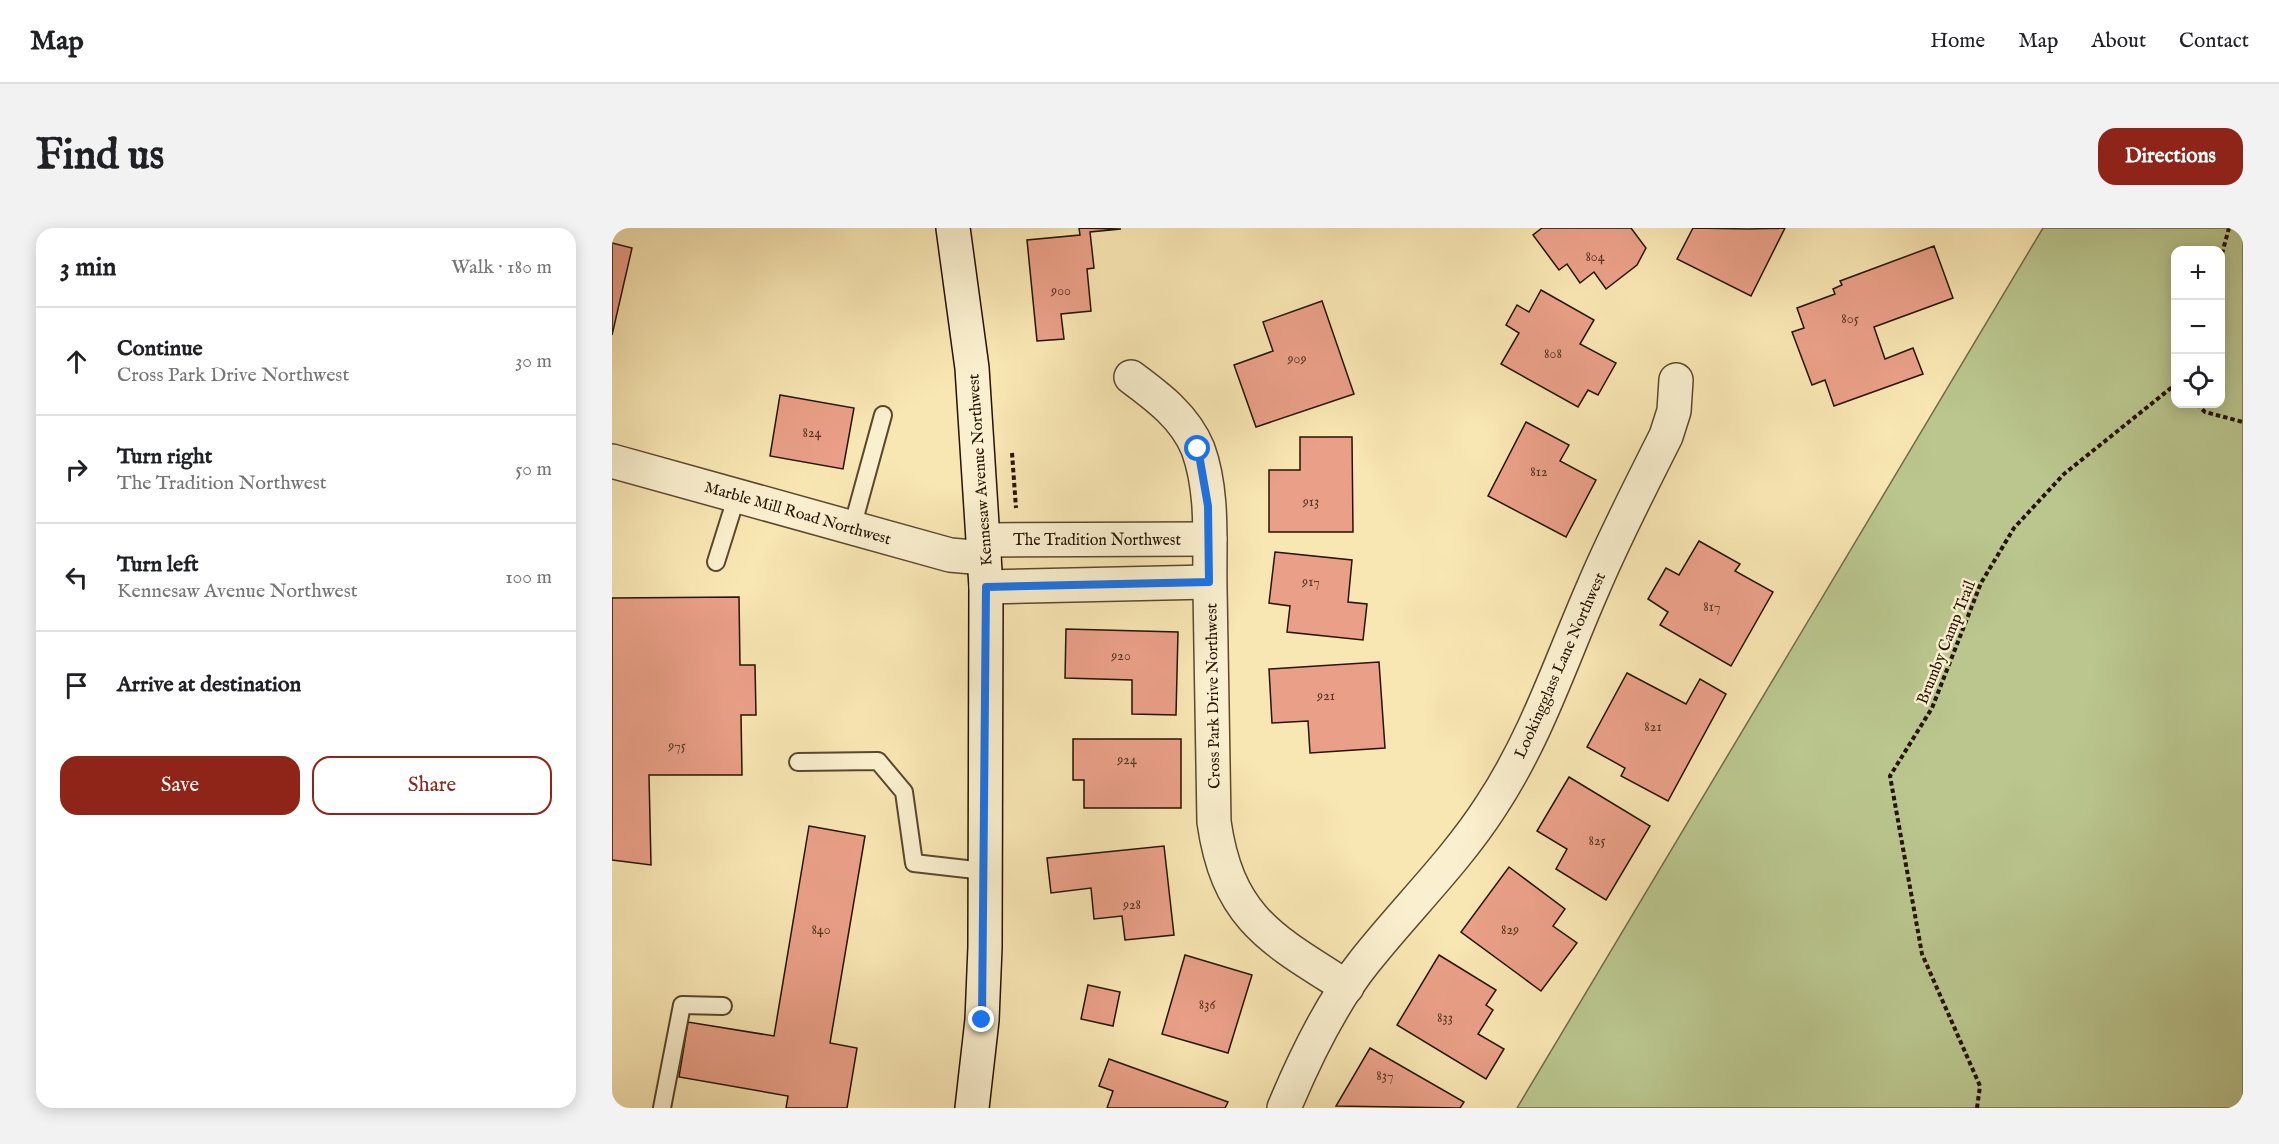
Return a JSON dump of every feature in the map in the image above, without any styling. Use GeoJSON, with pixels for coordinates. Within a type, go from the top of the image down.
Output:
{"type":"FeatureCollection","features":[{"type":"Feature","properties":{"kind":"street","name":"Kennesaw Avenue Northwest"},"geometry":{"type":"LineString","coordinates":[[953,228],[972,368],[984,561],[982,1020],[972,1108]]}},
{"type":"Feature","properties":{"kind":"street","name":"Cross Park Drive Northwest"},"geometry":{"type":"LineString","coordinates":[[1131,377],[1158,397],[1183,421],[1198,449],[1208,506],[1210,539],[1214,822],[1223,865],[1233,890],[1265,933],[1290,952],[1347,987]]}},
{"type":"Feature","properties":{"kind":"street","name":"Lookingglass Lane Northwest"},"geometry":{"type":"LineString","coordinates":[[1284,1108],[1316,1040],[1363,963],[1465,843],[1492,805],[1517,762],[1539,721],[1593,587],[1666,436],[1674,411],[1676,380]]}},
{"type":"Feature","properties":{"kind":"street","name":"Marble Mill Road Northwest"},"geometry":{"type":"LineString","coordinates":[[612,461],[950,555],[984,561]]}},
{"type":"Feature","properties":{"kind":"street","name":"The Tradition Northwest"},"geometry":{"type":"LineString","coordinates":[[984,561],[1210,539]]}},
{"type":"Feature","properties":{"kind":"street"},"geometry":{"type":"LineString","coordinates":[[984,561],[1209,582]]}},
{"type":"Feature","properties":{"kind":"lane"},"geometry":{"type":"LineString","coordinates":[[852,528],[883,415]]}},
{"type":"Feature","properties":{"kind":"lane"},"geometry":{"type":"LineString","coordinates":[[716,562],[737,495]]}},
{"type":"Feature","properties":{"kind":"lane"},"geometry":{"type":"LineString","coordinates":[[798,762],[878,761],[904,792],[914,863],[984,871]]}},
{"type":"Feature","properties":{"kind":"lane"},"geometry":{"type":"LineString","coordinates":[[662,1108],[682,1005],[723,1006]]}},
{"type":"Feature","properties":{"kind":"path"},"geometry":{"type":"LineString","coordinates":[[2224,246],[2229,228]]}},
{"type":"Feature","properties":{"kind":"path","name":"Brumby Camp Trail"},"geometry":{"type":"LineString","coordinates":[[1977,1108],[1980,1086],[1922,954],[1890,776],[1932,708],[1981,583],[2014,528],[2064,474],[2171,387]]}},
{"type":"Feature","properties":{"kind":"path"},"geometry":{"type":"LineString","coordinates":[[2201,408],[2205,412],[2243,422]]}},
{"type":"Feature","properties":{"kind":"green space"},"geometry":{"type":"Polygon","coordinates":[[[2043,228],[2243,228],[2243,1108],[1517,1108],[2043,228]]]}},
{"type":"Feature","properties":{"kind":"building"},"geometry":{"type":"Polygon","coordinates":[[[1079,228],[1121,229],[1090,232],[1094,268],[1087,269],[1091,311],[1061,314],[1064,339],[1037,341],[1027,240],[1080,235],[1079,228]]]}},
{"type":"Feature","properties":{"kind":"building"},"geometry":{"type":"Polygon","coordinates":[[[1542,228],[1631,228],[1646,248],[1637,265],[1606,289],[1594,272],[1580,283],[1567,264],[1559,270],[1533,235],[1542,228]]]}},
{"type":"Feature","properties":{"kind":"building"},"geometry":{"type":"Polygon","coordinates":[[[1693,228],[1785,228],[1751,296],[1677,259],[1693,228]]]}},
{"type":"Feature","properties":{"kind":"building"},"geometry":{"type":"Polygon","coordinates":[[[612,243],[632,248],[612,335],[612,243]]]}},
{"type":"Feature","properties":{"kind":"building"},"geometry":{"type":"Polygon","coordinates":[[[1934,246],[1953,298],[1874,327],[1885,359],[1913,348],[1923,374],[1834,406],[1825,380],[1812,385],[1792,332],[1804,328],[1797,308],[1835,294],[1833,289],[1842,285],[1840,281],[1934,246]]]}},
{"type":"Feature","properties":{"kind":"building"},"geometry":{"type":"Polygon","coordinates":[[[1541,290],[1594,320],[1580,344],[1616,363],[1598,395],[1588,390],[1578,407],[1501,364],[1519,333],[1506,325],[1517,305],[1529,312],[1541,290]]]}},
{"type":"Feature","properties":{"kind":"building"},"geometry":{"type":"Polygon","coordinates":[[[1322,301],[1354,394],[1256,427],[1234,365],[1273,351],[1263,322],[1322,301]]]}},
{"type":"Feature","properties":{"kind":"building"},"geometry":{"type":"Polygon","coordinates":[[[780,395],[854,408],[843,469],[770,456],[780,395]]]}},
{"type":"Feature","properties":{"kind":"building"},"geometry":{"type":"Polygon","coordinates":[[[1526,422],[1569,445],[1560,461],[1596,480],[1566,537],[1488,496],[1526,422]]]}},
{"type":"Feature","properties":{"kind":"building"},"geometry":{"type":"Polygon","coordinates":[[[1300,437],[1352,437],[1353,532],[1269,532],[1269,470],[1300,470],[1300,437]]]}},
{"type":"Feature","properties":{"kind":"building"},"geometry":{"type":"Polygon","coordinates":[[[1699,541],[1740,564],[1735,571],[1773,592],[1731,666],[1660,625],[1668,612],[1648,599],[1666,568],[1679,575],[1699,541]]]}},
{"type":"Feature","properties":{"kind":"building"},"geometry":{"type":"Polygon","coordinates":[[[1275,552],[1352,560],[1348,602],[1367,604],[1363,640],[1287,632],[1290,606],[1269,603],[1275,552]]]}},
{"type":"Feature","properties":{"kind":"building"},"geometry":{"type":"Polygon","coordinates":[[[739,597],[740,665],[755,665],[756,715],[741,715],[742,775],[649,775],[651,865],[612,860],[612,598],[739,597]]]}},
{"type":"Feature","properties":{"kind":"building"},"geometry":{"type":"Polygon","coordinates":[[[1066,629],[1178,632],[1176,715],[1132,714],[1132,680],[1065,678],[1066,629]]]}},
{"type":"Feature","properties":{"kind":"building"},"geometry":{"type":"Polygon","coordinates":[[[1379,662],[1385,748],[1310,753],[1308,721],[1272,723],[1269,669],[1379,662]]]}},
{"type":"Feature","properties":{"kind":"building"},"geometry":{"type":"Polygon","coordinates":[[[1627,673],[1686,704],[1700,679],[1726,694],[1668,801],[1621,776],[1625,768],[1587,747],[1627,673]]]}},
{"type":"Feature","properties":{"kind":"building"},"geometry":{"type":"Polygon","coordinates":[[[1073,739],[1181,739],[1181,808],[1084,808],[1084,780],[1073,780],[1073,739]]]}},
{"type":"Feature","properties":{"kind":"building"},"geometry":{"type":"Polygon","coordinates":[[[1569,777],[1650,826],[1606,900],[1556,869],[1567,849],[1537,831],[1569,777]]]}},
{"type":"Feature","properties":{"kind":"building"},"geometry":{"type":"Polygon","coordinates":[[[809,826],[865,836],[830,1043],[857,1048],[847,1108],[786,1108],[788,1096],[679,1077],[688,1022],[774,1036],[809,826]]]}},
{"type":"Feature","properties":{"kind":"building"},"geometry":{"type":"Polygon","coordinates":[[[1164,846],[1174,935],[1125,940],[1122,916],[1094,919],[1091,888],[1051,893],[1047,858],[1164,846]]]}},
{"type":"Feature","properties":{"kind":"building"},"geometry":{"type":"Polygon","coordinates":[[[1509,867],[1565,909],[1553,926],[1577,943],[1541,991],[1461,932],[1509,867]]]}},
{"type":"Feature","properties":{"kind":"building"},"geometry":{"type":"Polygon","coordinates":[[[1185,955],[1252,975],[1228,1053],[1162,1034],[1185,955]]]}},
{"type":"Feature","properties":{"kind":"building"},"geometry":{"type":"Polygon","coordinates":[[[1439,955],[1496,990],[1486,1005],[1493,1010],[1478,1034],[1504,1049],[1486,1079],[1397,1025],[1439,955]]]}},
{"type":"Feature","properties":{"kind":"building"},"geometry":{"type":"Polygon","coordinates":[[[1088,985],[1120,992],[1113,1026],[1081,1019],[1088,985]]]}},
{"type":"Feature","properties":{"kind":"building"},"geometry":{"type":"Polygon","coordinates":[[[1370,1048],[1464,1102],[1460,1108],[1336,1106],[1370,1048]]]}},
{"type":"Feature","properties":{"kind":"building"},"geometry":{"type":"Polygon","coordinates":[[[1109,1059],[1228,1102],[1225,1108],[1107,1108],[1113,1091],[1099,1086],[1109,1059]]]}},
{"type":"Feature","properties":{"kind":"route"},"geometry":{"type":"LineString","coordinates":[[982,1020],[986,587],[1209,582],[1208,506],[1198,449]]}}]}
